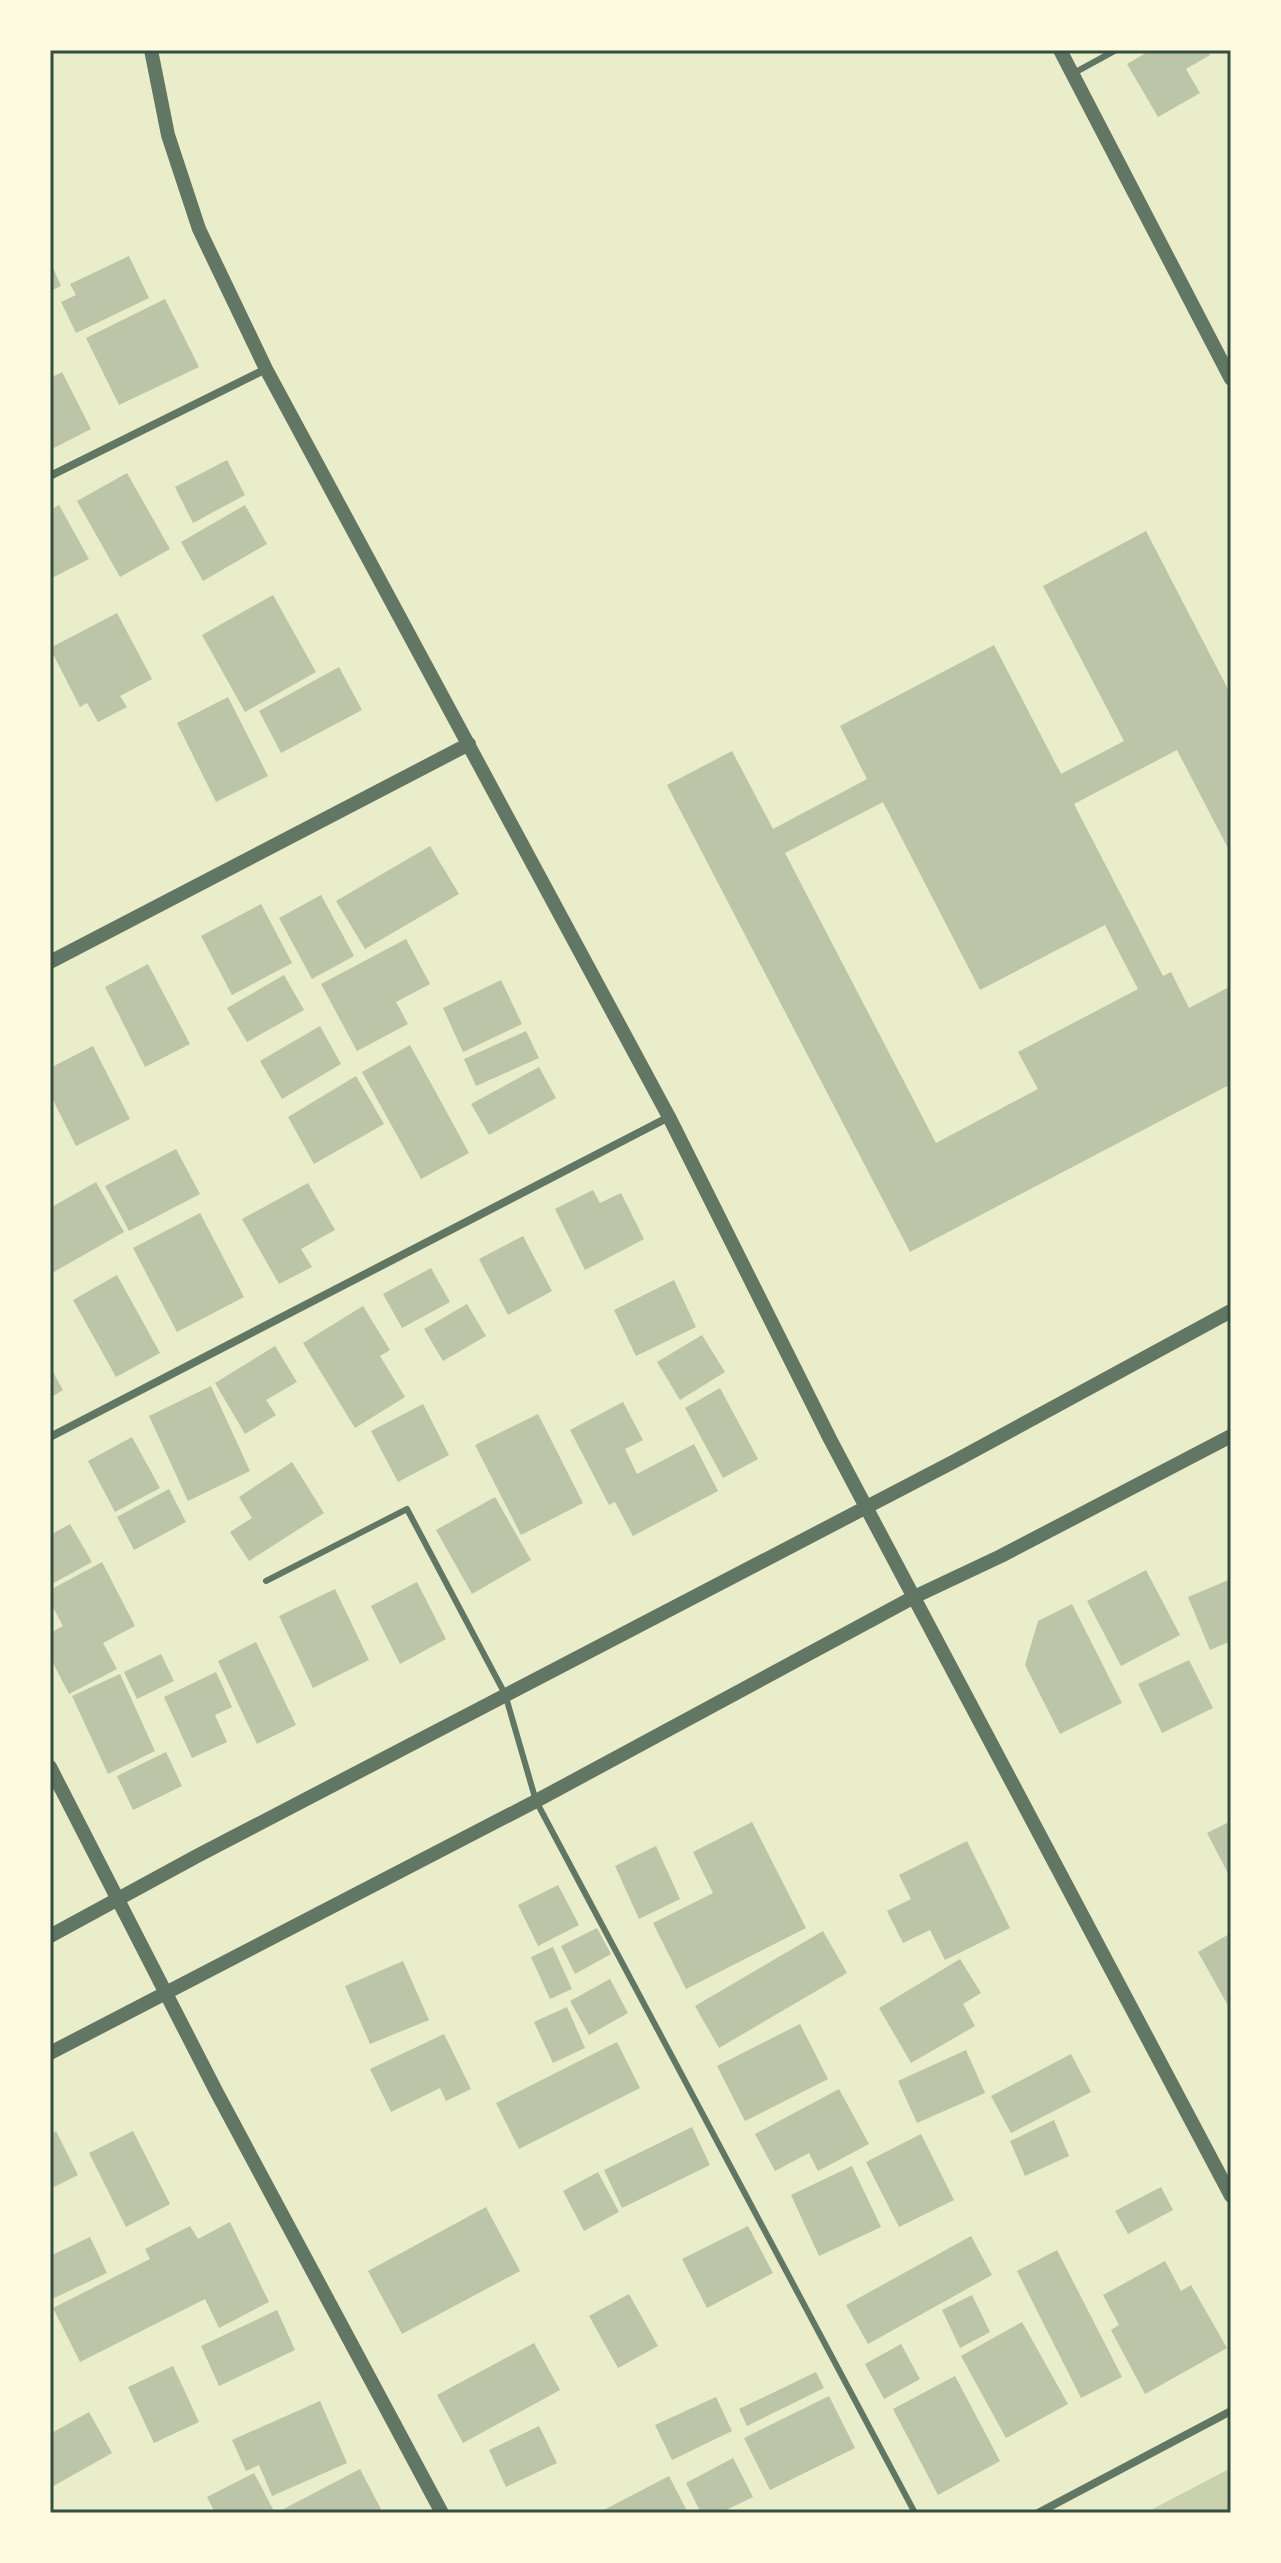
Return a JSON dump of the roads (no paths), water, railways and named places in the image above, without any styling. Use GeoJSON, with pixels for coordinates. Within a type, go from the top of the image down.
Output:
{"type":"FeatureCollection","features":[{"type":"Feature","properties":{"kind":"street"},"geometry":{"type":"LineString","coordinates":[[151,50],[168,135],[199,229],[266,369],[669,1117],[865,1506],[1231,2196]]}},
{"type":"Feature","properties":{"kind":"street"},"geometry":{"type":"LineString","coordinates":[[1060,50],[1231,379]]}},
{"type":"Feature","properties":{"kind":"street"},"geometry":{"type":"LineString","coordinates":[[50,476],[266,369]]}},
{"type":"Feature","properties":{"kind":"street"},"geometry":{"type":"LineString","coordinates":[[50,962],[469,744]]}},
{"type":"Feature","properties":{"kind":"street"},"geometry":{"type":"LineString","coordinates":[[50,1437],[669,1117]]}},
{"type":"Feature","properties":{"kind":"street"},"geometry":{"type":"LineString","coordinates":[[50,1936],[1231,1311]]}},
{"type":"Feature","properties":{"kind":"street"},"geometry":{"type":"LineString","coordinates":[[50,2053],[536,1801],[914,1597],[1001,1556],[1231,1436]]}},
{"type":"Feature","properties":{"kind":"street"},"geometry":{"type":"LineString","coordinates":[[50,1767],[442,2513]]}},
{"type":"Feature","properties":{"kind":"street"},"geometry":{"type":"LineString","coordinates":[[1038,2513],[1231,2411]]}},
{"type":"Feature","properties":{"kind":"lane"},"geometry":{"type":"LineString","coordinates":[[1072,74],[1116,50]]}},
{"type":"Feature","properties":{"kind":"lane"},"geometry":{"type":"LineString","coordinates":[[266,1581],[407,1509],[505,1694],[536,1801],[915,2513]]}}]}
